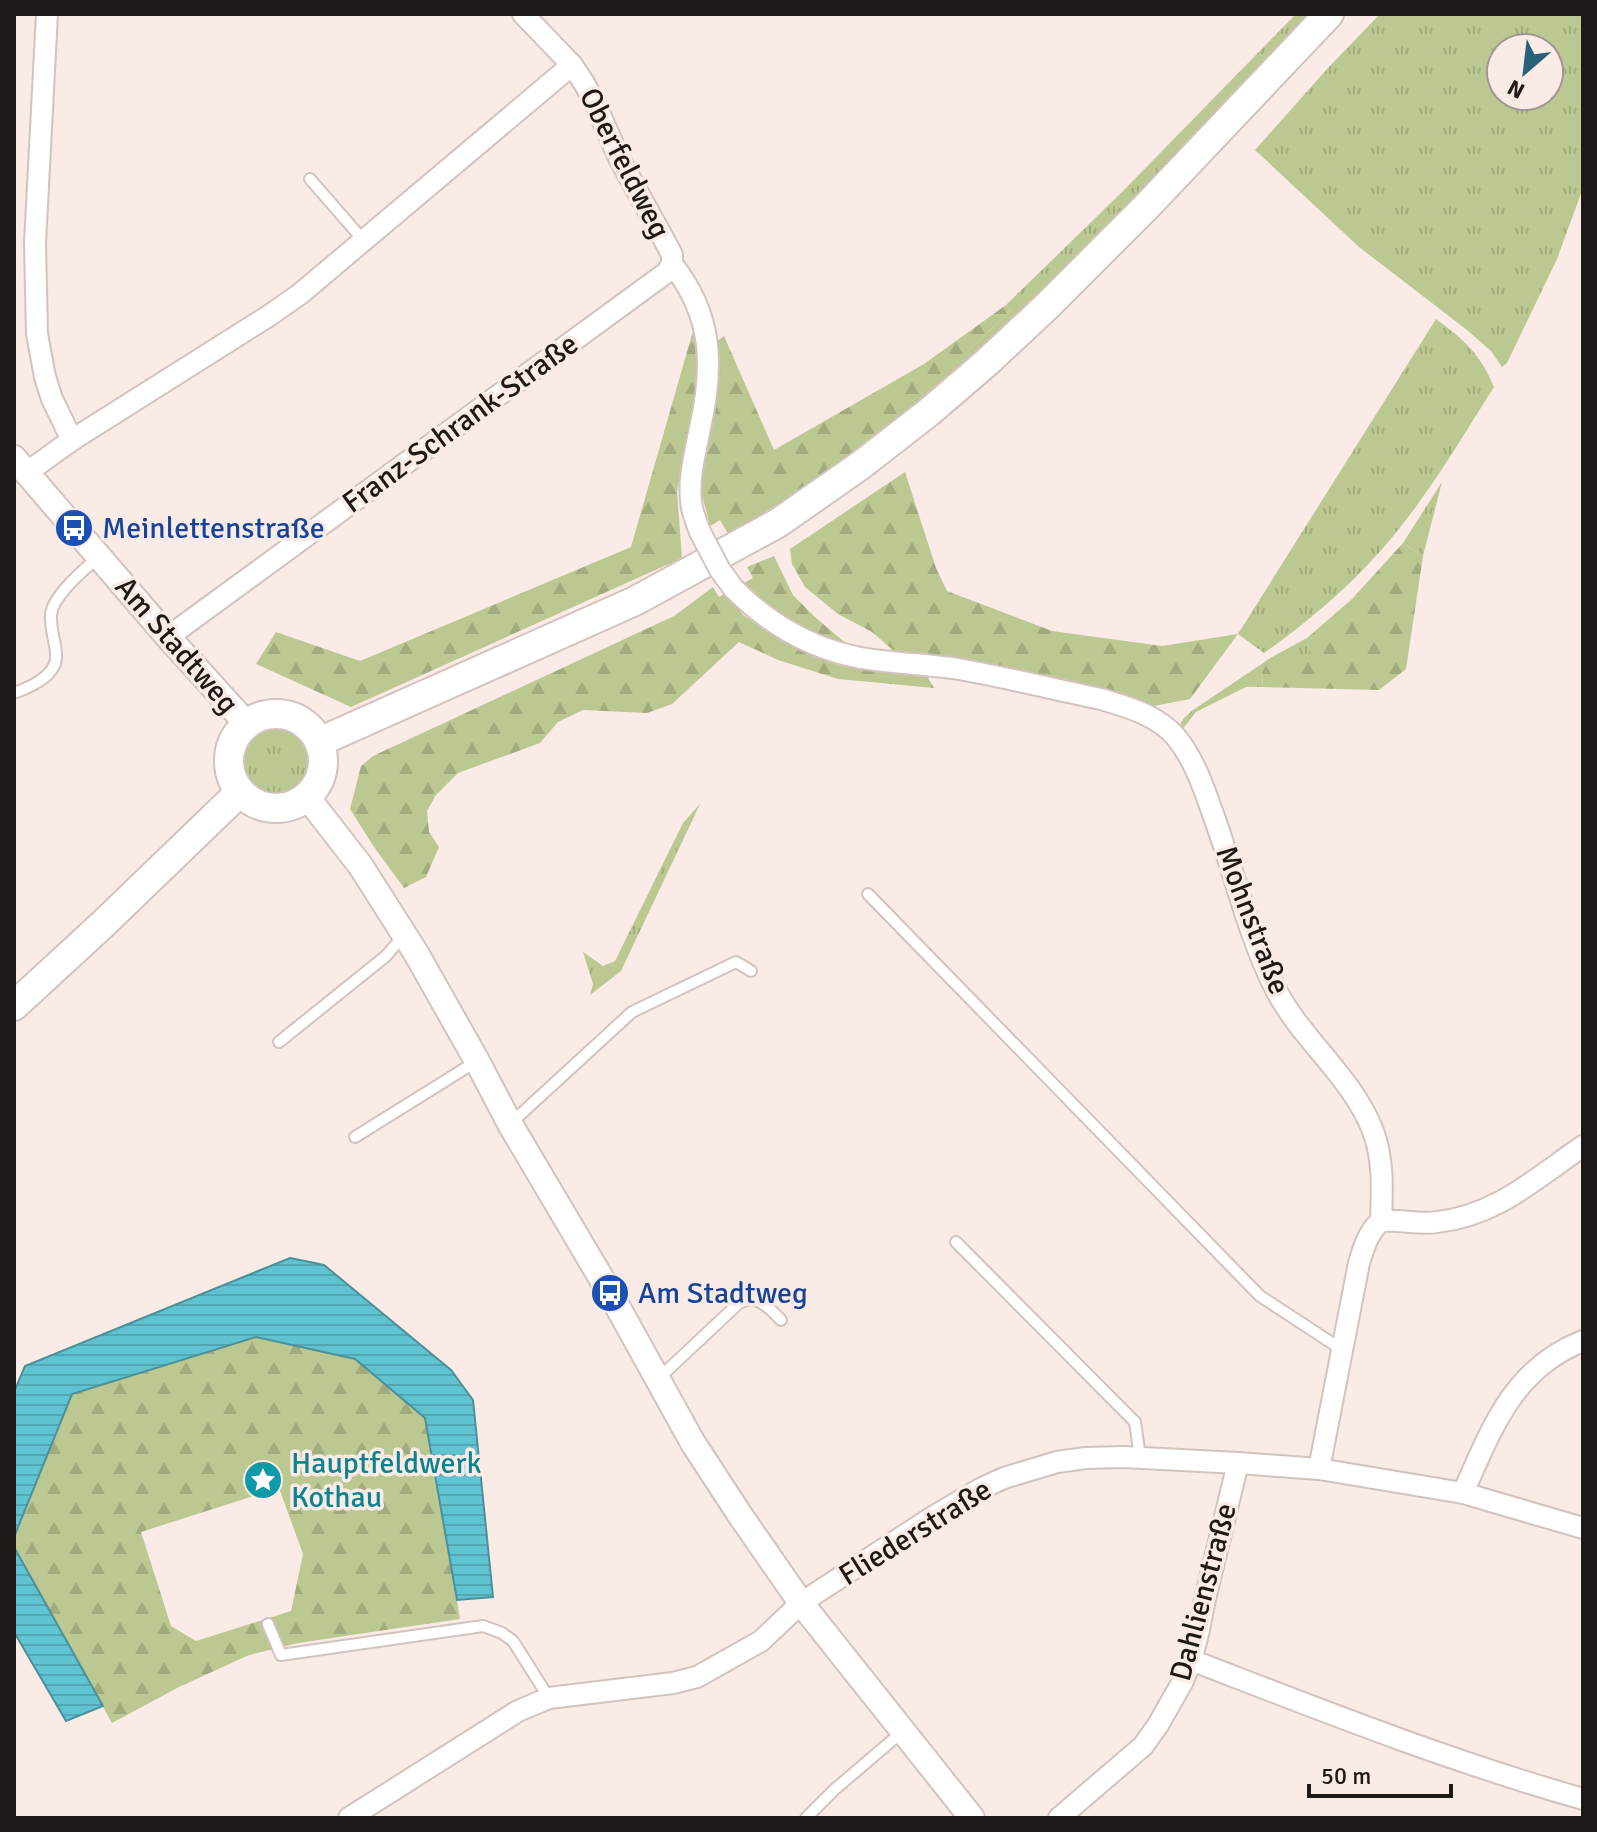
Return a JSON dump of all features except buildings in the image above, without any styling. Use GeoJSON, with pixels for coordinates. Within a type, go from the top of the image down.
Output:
{"type":"FeatureCollection","features":[{"type":"Feature","properties":{"kind":"main road"},"geometry":{"type":"LineString","coordinates":[[319,742],[635,601],[778,523],[861,465],[964,383],[1045,308],[1148,205],[1329,14]]}},
{"type":"Feature","properties":{"kind":"main road"},"geometry":{"type":"LineString","coordinates":[[265,715],[286,715],[309,727],[319,742],[323,758],[317,785],[307,797],[293,806],[276,809],[257,805],[240,792],[230,777],[228,759],[234,738],[246,723],[265,715]]}},
{"type":"Feature","properties":{"kind":"main road"},"geometry":{"type":"LineString","coordinates":[[14,1006],[240,792]]}},
{"type":"Feature","properties":{"kind":"street"},"geometry":{"type":"LineString","coordinates":[[47,14],[36,203],[37,334],[52,399],[72,440]]}},
{"type":"Feature","properties":{"kind":"street","name":"Oberfeldweg"},"geometry":{"type":"LineString","coordinates":[[523,14],[572,65],[594,101],[620,160],[668,247],[672,264],[695,299],[704,323],[708,364],[706,394],[691,481],[692,507],[700,532]]}},
{"type":"Feature","properties":{"kind":"street"},"geometry":{"type":"LineString","coordinates":[[20,466],[72,440],[270,315],[332,268],[572,65]]}},
{"type":"Feature","properties":{"kind":"street","name":"Franz-Schrank-Straße"},"geometry":{"type":"LineString","coordinates":[[168,637],[659,278],[672,264]]}},
{"type":"Feature","properties":{"kind":"street","name":"Am Stadtweg"},"geometry":{"type":"LineString","coordinates":[[20,466],[246,723]]}},
{"type":"Feature","properties":{"kind":"street","name":"Mohnstraße"},"geometry":{"type":"LineString","coordinates":[[700,532],[714,561],[734,589],[768,619],[800,638],[828,650],[861,658],[952,668],[1101,699],[1142,713],[1163,724],[1177,738],[1205,792],[1255,942],[1275,988],[1306,1035],[1355,1098],[1379,1147],[1381,1221],[1369,1235],[1359,1263],[1319,1469]]}},
{"type":"Feature","properties":{"kind":"street"},"geometry":{"type":"LineString","coordinates":[[307,797],[360,865],[404,935],[693,1443],[801,1603],[972,1818]]}},
{"type":"Feature","properties":{"kind":"street"},"geometry":{"type":"LineString","coordinates":[[1381,1221],[1434,1223],[1476,1214],[1509,1198],[1583,1146]]}},
{"type":"Feature","properties":{"kind":"street"},"geometry":{"type":"LineString","coordinates":[[1463,1493],[1493,1427],[1519,1386],[1555,1355],[1583,1341]]}},
{"type":"Feature","properties":{"kind":"street","name":"Fliederstraße"},"geometry":{"type":"LineString","coordinates":[[349,1818],[518,1711],[549,1698],[673,1683],[697,1677],[761,1641],[801,1603],[931,1518],[1004,1478],[1057,1462],[1140,1457],[1319,1469],[1463,1493],[1583,1528]]}},
{"type":"Feature","properties":{"kind":"street","name":"Dahlienstraße"},"geometry":{"type":"LineString","coordinates":[[1059,1818],[1143,1746],[1183,1681],[1191,1660],[1238,1463]]}},
{"type":"Feature","properties":{"kind":"street"},"geometry":{"type":"LineString","coordinates":[[1191,1660],[1398,1740],[1490,1772],[1583,1799]]}},
{"type":"Feature","properties":{"kind":"lane"},"geometry":{"type":"LineString","coordinates":[[310,179],[364,241]]}},
{"type":"Feature","properties":{"kind":"lane"},"geometry":{"type":"LineString","coordinates":[[14,693],[50,674],[57,657],[50,613],[62,594],[99,557]]}},
{"type":"Feature","properties":{"kind":"lane"},"geometry":{"type":"LineString","coordinates":[[868,894],[1260,1296],[1341,1349]]}},
{"type":"Feature","properties":{"kind":"lane"},"geometry":{"type":"LineString","coordinates":[[279,1042],[386,956],[404,935]]}},
{"type":"Feature","properties":{"kind":"lane"},"geometry":{"type":"LineString","coordinates":[[510,1124],[632,1012],[736,962],[751,971]]}},
{"type":"Feature","properties":{"kind":"lane"},"geometry":{"type":"LineString","coordinates":[[355,1137],[477,1061]]}},
{"type":"Feature","properties":{"kind":"lane"},"geometry":{"type":"LineString","coordinates":[[956,1242],[1135,1422],[1140,1457]]}},
{"type":"Feature","properties":{"kind":"lane"},"geometry":{"type":"LineString","coordinates":[[657,1380],[745,1299],[764,1303],[781,1320]]}},
{"type":"Feature","properties":{"kind":"lane"},"geometry":{"type":"LineString","coordinates":[[268,1624],[281,1655],[483,1626],[513,1641],[549,1698]]}},
{"type":"Feature","properties":{"kind":"lane"},"geometry":{"type":"LineString","coordinates":[[806,1818],[903,1731]]}},
{"type":"Feature","properties":{"kind":"green space"},"geometry":{"type":"Polygon","coordinates":[[[1296,14],[1312,14],[1150,185],[964,371],[865,443],[1011,311],[1006,305],[1122,192],[1296,14]]]}},
{"type":"Feature","properties":{"kind":"green space"},"geometry":{"type":"Polygon","coordinates":[[[1380,14],[1583,14],[1583,188],[1557,259],[1507,363],[1502,367],[1491,351],[1359,247],[1255,150],[1380,14]]]}},
{"type":"Feature","properties":{"kind":"green space"},"geometry":{"type":"Polygon","coordinates":[[[1006,305],[1011,311],[903,410],[832,467],[728,534],[720,520],[710,526],[700,487],[715,343],[724,336],[774,450],[924,364],[1006,305]]]}},
{"type":"Feature","properties":{"kind":"green space"},"geometry":{"type":"Polygon","coordinates":[[[1436,319],[1470,348],[1494,387],[1428,490],[1383,548],[1327,604],[1264,653],[1238,634],[1436,319]]]}},
{"type":"Feature","properties":{"kind":"green space"},"geometry":{"type":"Polygon","coordinates":[[[695,324],[697,399],[677,491],[682,558],[351,707],[256,664],[276,632],[360,661],[631,547],[695,324]]]}},
{"type":"Feature","properties":{"kind":"green space"},"geometry":{"type":"Polygon","coordinates":[[[905,472],[936,568],[947,591],[1052,631],[1162,646],[1238,634],[1190,699],[1154,706],[985,668],[902,658],[872,632],[838,614],[805,587],[792,564],[790,549],[905,472]]]}},
{"type":"Feature","properties":{"kind":"green space"},"geometry":{"type":"Polygon","coordinates":[[[1442,482],[1423,556],[1403,543],[1442,482]]]}},
{"type":"Feature","properties":{"kind":"green space"},"geometry":{"type":"Polygon","coordinates":[[[1403,543],[1423,556],[1406,669],[1379,690],[1263,687],[1262,672],[1272,657],[1312,658],[1307,638],[1352,599],[1403,543]]]}},
{"type":"Feature","properties":{"kind":"green space"},"geometry":{"type":"Polygon","coordinates":[[[774,556],[793,595],[848,645],[823,639],[774,612],[744,583],[753,578],[747,567],[774,556]]]}},
{"type":"Feature","properties":{"kind":"green space"},"geometry":{"type":"Polygon","coordinates":[[[713,587],[719,597],[727,593],[743,615],[800,650],[842,666],[927,676],[934,688],[838,679],[778,660],[739,642],[672,704],[647,713],[583,710],[558,722],[540,743],[458,773],[436,795],[427,811],[429,832],[439,847],[426,877],[404,888],[350,809],[361,766],[373,756],[674,616],[713,587]]]}},
{"type":"Feature","properties":{"kind":"green space"},"geometry":{"type":"Polygon","coordinates":[[[1307,638],[1313,658],[1262,672],[1263,687],[1246,687],[1196,712],[1181,731],[1179,727],[1183,719],[1193,710],[1272,657],[1307,638]]]}},
{"type":"Feature","properties":{"kind":"green space"},"geometry":{"type":"Polygon","coordinates":[[[277,722],[291,725],[304,733],[312,746],[315,760],[312,774],[304,787],[291,795],[277,798],[263,795],[250,787],[242,774],[239,760],[242,746],[250,733],[263,725],[277,722]]]}},
{"type":"Feature","properties":{"kind":"green space"},"geometry":{"type":"Polygon","coordinates":[[[700,804],[621,971],[590,995],[593,984],[583,952],[603,966],[615,961],[683,823],[700,804]]]}},
{"type":"Feature","properties":{"kind":"green space"},"geometry":{"type":"Polygon","coordinates":[[[257,1336],[355,1359],[426,1417],[460,1619],[298,1643],[249,1655],[179,1687],[112,1723],[14,1548],[14,1538],[72,1394],[257,1336]],[[279,1488],[141,1532],[171,1626],[196,1641],[291,1611],[303,1554],[279,1488]]]}},
{"type":"Feature","properties":{"kind":"water"},"geometry":{"type":"Polygon","coordinates":[[[290,1258],[324,1265],[451,1370],[473,1400],[493,1597],[457,1600],[425,1418],[355,1359],[256,1337],[72,1394],[14,1537],[14,1392],[25,1366],[290,1258]]]}},
{"type":"Feature","properties":{"kind":"water"},"geometry":{"type":"Polygon","coordinates":[[[14,1547],[103,1706],[66,1721],[14,1632],[14,1547]]]}},
{"type":"Feature","properties":{"kind":"place","name":"Meinlettenstraße"},"geometry":{"type":"Point","coordinates":[74,528]}},
{"type":"Feature","properties":{"kind":"place","name":"Am Stadtweg"},"geometry":{"type":"Point","coordinates":[610,1293]}},
{"type":"Feature","properties":{"kind":"place","name":"Hauptfeldwerk Kothau"},"geometry":{"type":"Point","coordinates":[263,1480]}}]}
